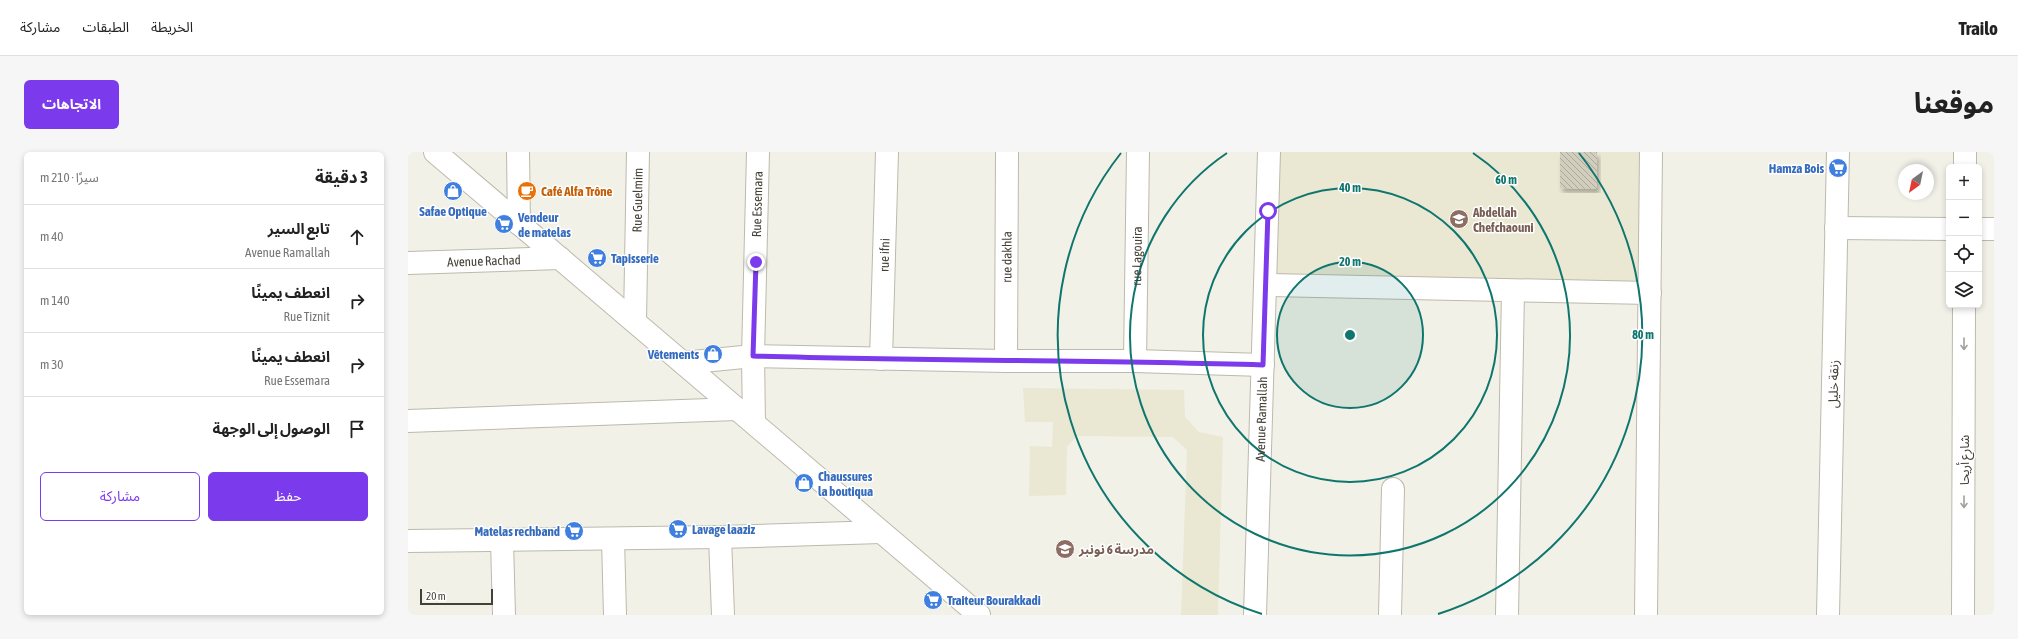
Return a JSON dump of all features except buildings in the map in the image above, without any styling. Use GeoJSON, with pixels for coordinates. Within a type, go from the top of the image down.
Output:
{"type":"FeatureCollection","features":[{"type":"Feature","properties":{"kind":"street"},"geometry":{"type":"LineString","coordinates":[[435,152],[979,615]]}},
{"type":"Feature","properties":{"kind":"street"},"geometry":{"type":"LineString","coordinates":[[518,152],[519,224]]}},
{"type":"Feature","properties":{"kind":"street","name":"Rue Guelmim"},"geometry":{"type":"LineString","coordinates":[[635,321],[638,152]]}},
{"type":"Feature","properties":{"kind":"street","name":"Rue Essemara"},"geometry":{"type":"LineString","coordinates":[[754,423],[753,356],[758,152]]}},
{"type":"Feature","properties":{"kind":"street","name":"rue ifni"},"geometry":{"type":"LineString","coordinates":[[881,359],[887,152]]}},
{"type":"Feature","properties":{"kind":"street","name":"rue dakhla"},"geometry":{"type":"LineString","coordinates":[[1006,361],[1007,152]]}},
{"type":"Feature","properties":{"kind":"street","name":"rue Lagouira"},"geometry":{"type":"LineString","coordinates":[[1135,361],[1138,152]]}},
{"type":"Feature","properties":{"kind":"street","name":"Avenue Ramallah"},"geometry":{"type":"LineString","coordinates":[[1255,615],[1269,152]]}},
{"type":"Feature","properties":{"kind":"street"},"geometry":{"type":"LineString","coordinates":[[1646,615],[1651,152]]}},
{"type":"Feature","properties":{"kind":"street","name":"زنقة خليل"},"geometry":{"type":"LineString","coordinates":[[1828,615],[1838,152]]}},
{"type":"Feature","properties":{"kind":"street"},"geometry":{"type":"LineString","coordinates":[[1965,152],[1965,164]]}},
{"type":"Feature","properties":{"kind":"street"},"geometry":{"type":"LineString","coordinates":[[1836,228],[1946,229]]}},
{"type":"Feature","properties":{"kind":"street"},"geometry":{"type":"LineString","coordinates":[[1982,229],[1994,229]]}},
{"type":"Feature","properties":{"kind":"street","name":"Avenue Rachad"},"geometry":{"type":"LineString","coordinates":[[408,263],[560,258]]}},
{"type":"Feature","properties":{"kind":"street"},"geometry":{"type":"LineString","coordinates":[[1266,286],[1650,293]]}},
{"type":"Feature","properties":{"kind":"street"},"geometry":{"type":"LineString","coordinates":[[1506,615],[1513,291]]}},
{"type":"Feature","properties":{"kind":"street","name":"شارع أريحا"},"geometry":{"type":"LineString","coordinates":[[1963,615],[1964,308]]}},
{"type":"Feature","properties":{"kind":"street"},"geometry":{"type":"LineString","coordinates":[[683,363],[753,356],[1006,361],[1135,361],[1263,365]]}},
{"type":"Feature","properties":{"kind":"street"},"geometry":{"type":"LineString","coordinates":[[408,421],[737,409]]}},
{"type":"Feature","properties":{"kind":"street"},"geometry":{"type":"LineString","coordinates":[[1390,615],[1393,489]]}},
{"type":"Feature","properties":{"kind":"street"},"geometry":{"type":"LineString","coordinates":[[408,541],[502,541],[720,537],[881,532]]}},
{"type":"Feature","properties":{"kind":"street"},"geometry":{"type":"LineString","coordinates":[[720,537],[723,615]]}},
{"type":"Feature","properties":{"kind":"street"},"geometry":{"type":"LineString","coordinates":[[613,539],[615,615]]}},
{"type":"Feature","properties":{"kind":"street"},"geometry":{"type":"LineString","coordinates":[[502,541],[504,615]]}},
{"type":"Feature","properties":{"kind":"shaded area","name":"Abdellah Chefchaouni"},"geometry":{"type":"Polygon","coordinates":[[[1269,152],[1651,152],[1650,293],[1266,285],[1269,152]]]}},
{"type":"Feature","properties":{"kind":"shaded area"},"geometry":{"type":"Polygon","coordinates":[[[1023,388],[1184,390],[1185,417],[1199,432],[1223,437],[1218,615],[1181,615],[1187,450],[1173,437],[1077,436],[1067,447],[1066,495],[1029,496],[1030,446],[1052,447],[1053,422],[1025,422],[1023,388]]]}},
{"type":"Feature","properties":{"kind":"place","name":"Hamza Bois"},"geometry":{"type":"Point","coordinates":[1838,168]}},
{"type":"Feature","properties":{"kind":"place","name":"Safae Optique"},"geometry":{"type":"Point","coordinates":[453,191]}},
{"type":"Feature","properties":{"kind":"place","name":"Café Alfa Trône"},"geometry":{"type":"Point","coordinates":[527,191]}},
{"type":"Feature","properties":{"kind":"place","name":"Abdellah Chefchaouni"},"geometry":{"type":"Point","coordinates":[1459,219]}},
{"type":"Feature","properties":{"kind":"place","name":"Vendeur de matelas"},"geometry":{"type":"Point","coordinates":[504,224]}},
{"type":"Feature","properties":{"kind":"place","name":"Tapisserie"},"geometry":{"type":"Point","coordinates":[597,258]}},
{"type":"Feature","properties":{"kind":"place","name":"Vêtements"},"geometry":{"type":"Point","coordinates":[713,354]}},
{"type":"Feature","properties":{"kind":"place","name":"Chaussures la boutiqua"},"geometry":{"type":"Point","coordinates":[804,483]}},
{"type":"Feature","properties":{"kind":"place","name":"Lavage laaziz"},"geometry":{"type":"Point","coordinates":[678,529]}},
{"type":"Feature","properties":{"kind":"place","name":"Matelas rechband"},"geometry":{"type":"Point","coordinates":[574,531]}},
{"type":"Feature","properties":{"kind":"place","name":"مدرسة 6 نونبر"},"geometry":{"type":"Point","coordinates":[1065,549]}},
{"type":"Feature","properties":{"kind":"place","name":"Traiteur Bourakkadi"},"geometry":{"type":"Point","coordinates":[933,600]}},
{"type":"Feature","properties":{"kind":"route"},"geometry":{"type":"LineString","coordinates":[[756,262],[753,356],[1006,361],[1135,361],[1263,365],[1268,211]]}}]}
